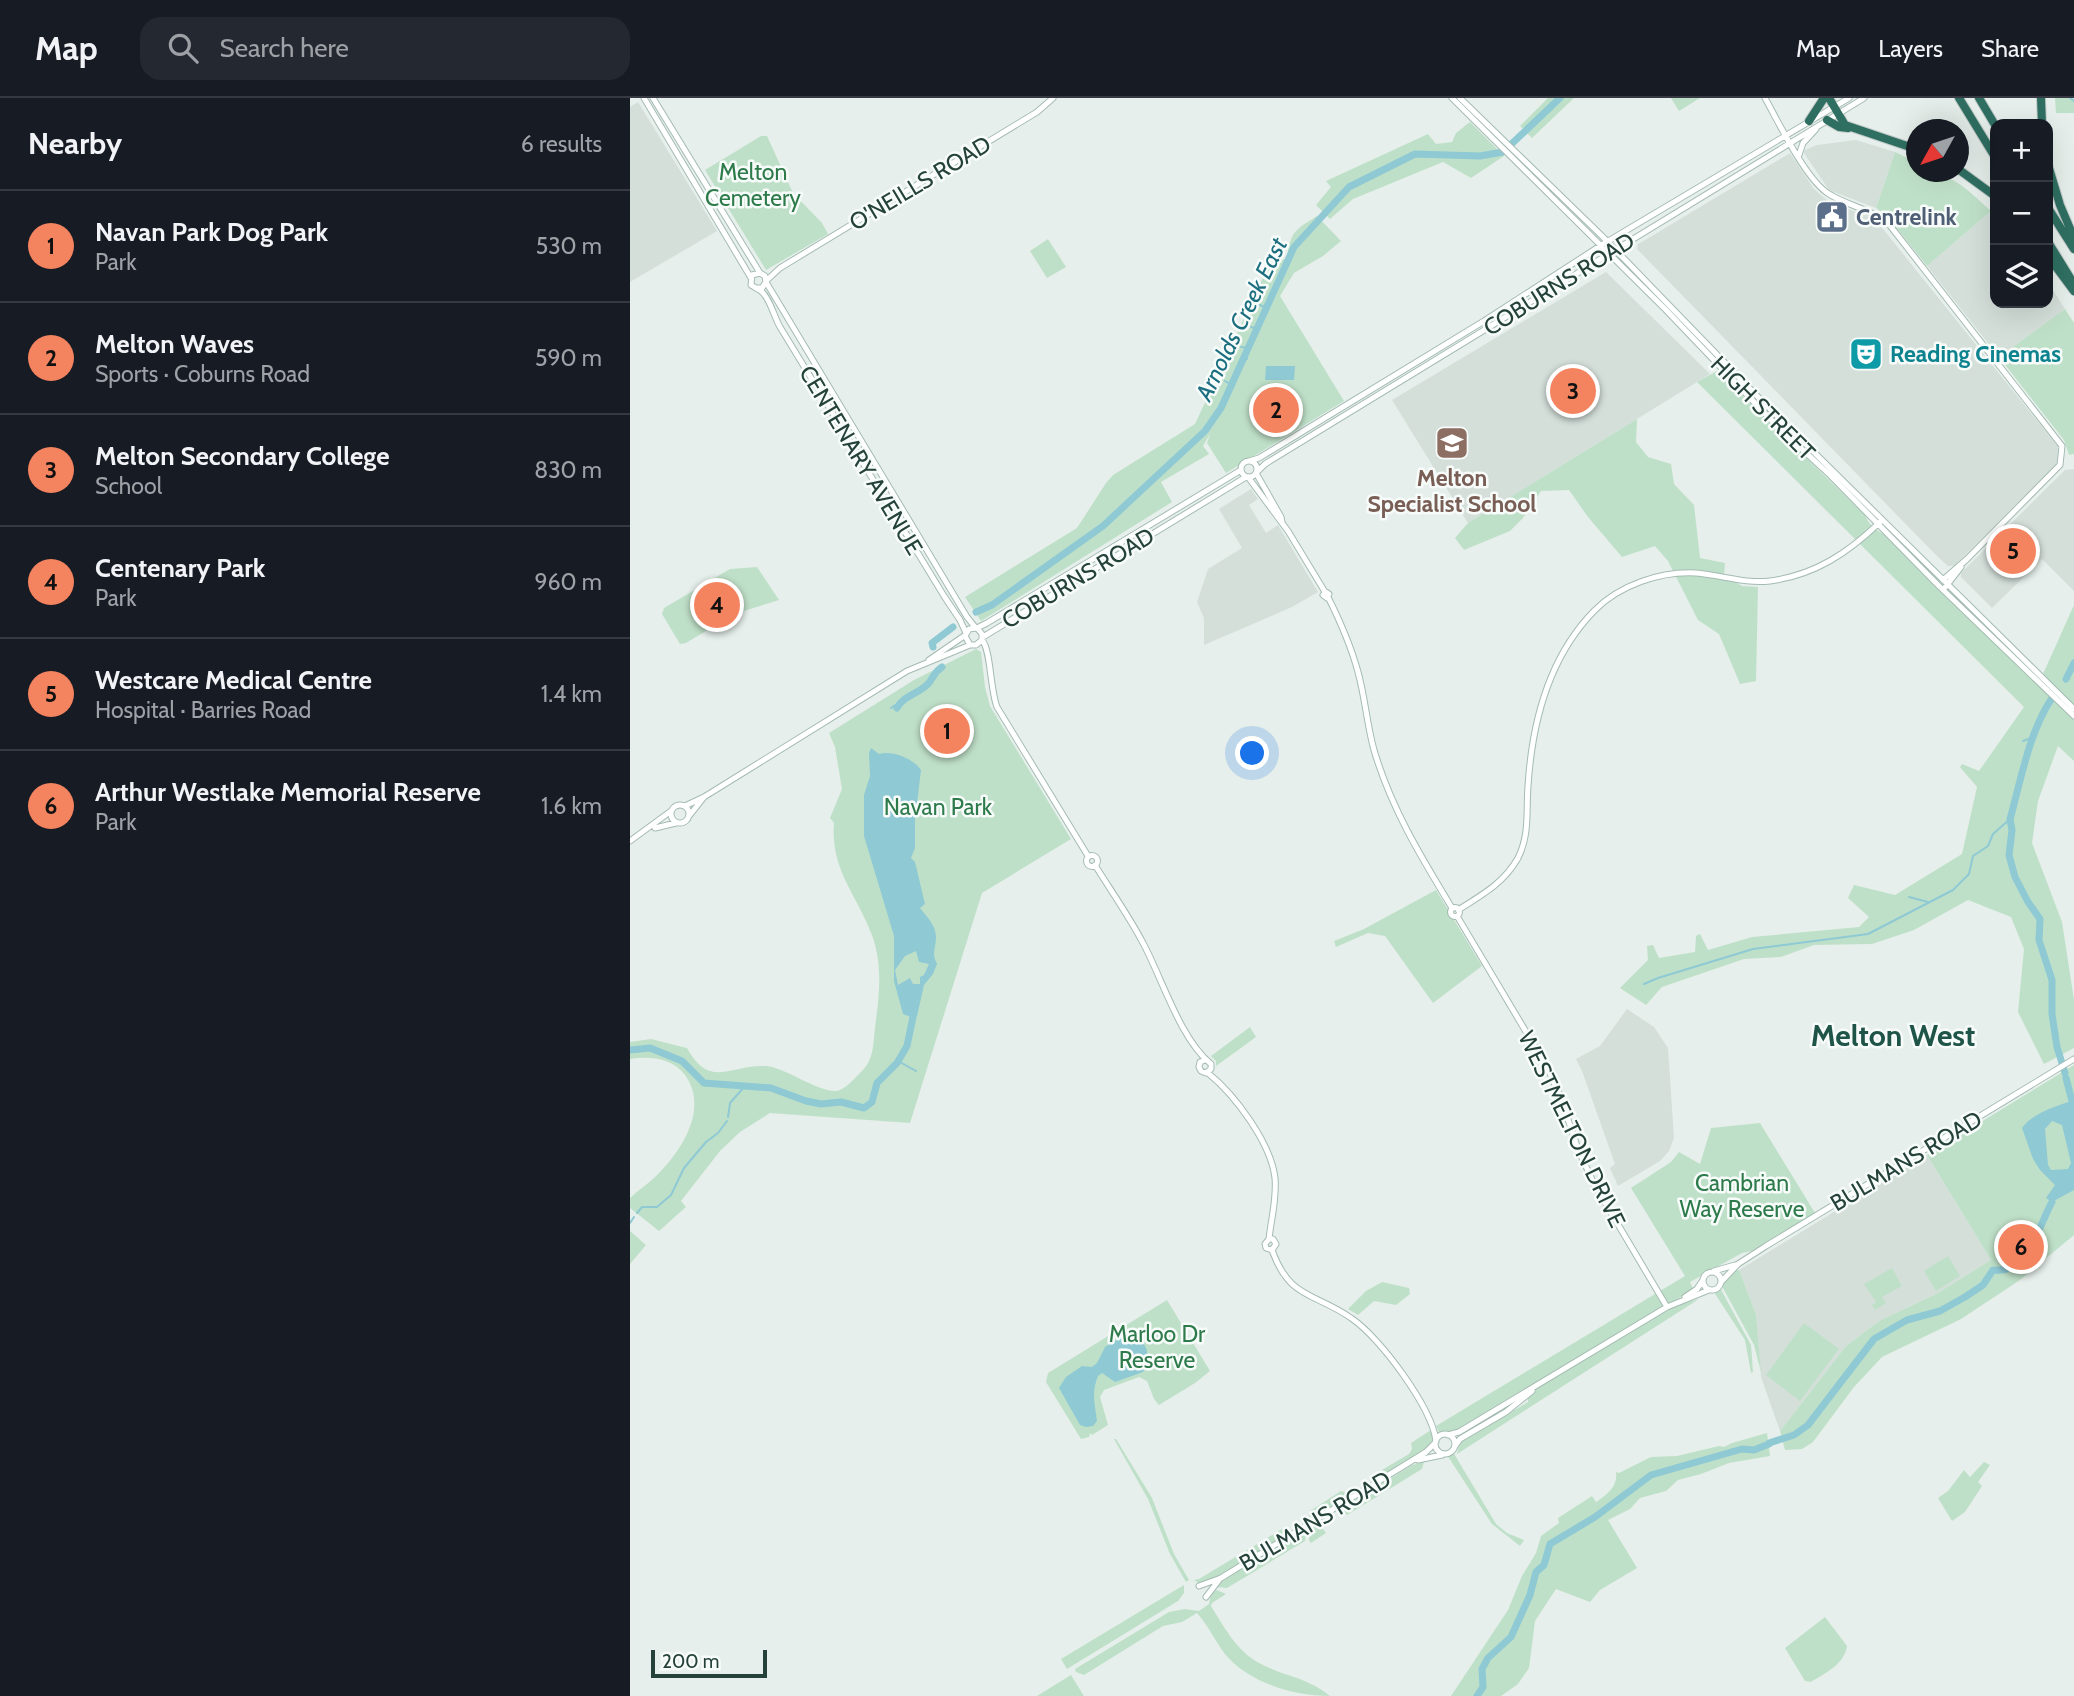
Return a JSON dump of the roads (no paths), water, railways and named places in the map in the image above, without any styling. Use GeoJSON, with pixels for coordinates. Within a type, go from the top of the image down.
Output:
{"type":"FeatureCollection","features":[{"type":"Feature","properties":{"kind":"highway"},"geometry":{"type":"LineString","coordinates":[[1813,124],[1827,98],[1843,123],[1906,146]]}},
{"type":"Feature","properties":{"kind":"highway"},"geometry":{"type":"LineString","coordinates":[[1959,98],[1990,149]]}},
{"type":"Feature","properties":{"kind":"highway"},"geometry":{"type":"LineString","coordinates":[[1979,98],[1991,119]]}},
{"type":"Feature","properties":{"kind":"highway"},"geometry":{"type":"LineString","coordinates":[[2041,98],[2042,119]]}},
{"type":"Feature","properties":{"kind":"highway"},"geometry":{"type":"LineString","coordinates":[[1827,120],[1839,127],[1851,127]]}},
{"type":"Feature","properties":{"kind":"highway"},"geometry":{"type":"LineString","coordinates":[[1969,177],[1990,192]]}},
{"type":"Feature","properties":{"kind":"highway"},"geometry":{"type":"LineString","coordinates":[[2053,182],[2074,238]]}},
{"type":"Feature","properties":{"kind":"highway"},"geometry":{"type":"LineString","coordinates":[[2053,216],[2074,249]]}},
{"type":"Feature","properties":{"kind":"highway"},"geometry":{"type":"LineString","coordinates":[[2050,245],[2074,284]]}},
{"type":"Feature","properties":{"kind":"highway"},"geometry":{"type":"LineString","coordinates":[[2053,263],[2074,291]]}},
{"type":"Feature","properties":{"kind":"street"},"geometry":{"type":"LineString","coordinates":[[644,98],[735,248],[751,278],[751,285],[762,288],[766,281],[653,98]]}},
{"type":"Feature","properties":{"kind":"street","name":"O'NEILLS ROAD"},"geometry":{"type":"LineString","coordinates":[[766,281],[784,266],[1037,112],[1053,98]]}},
{"type":"Feature","properties":{"kind":"street","name":"HIGH STREET"},"geometry":{"type":"LineString","coordinates":[[1452,98],[1615,249],[1881,521],[1941,587],[2074,716]]}},
{"type":"Feature","properties":{"kind":"street","name":"HIGH STREET"},"geometry":{"type":"LineString","coordinates":[[1460,98],[1506,148]]}},
{"type":"Feature","properties":{"kind":"street"},"geometry":{"type":"LineString","coordinates":[[1765,98],[1814,180],[1826,192],[1879,215],[1888,223],[2062,446],[2060,465],[1944,579],[1941,587]]}},
{"type":"Feature","properties":{"kind":"street","name":"COBURNS ROAD"},"geometry":{"type":"LineString","coordinates":[[1256,473],[1265,464],[1791,144],[1813,124],[1827,120],[1849,98]]}},
{"type":"Feature","properties":{"kind":"street","name":"COBURNS ROAD"},"geometry":{"type":"LineString","coordinates":[[1249,461],[1442,346],[1600,246],[1787,136],[1864,98]]}},
{"type":"Feature","properties":{"kind":"street"},"geometry":{"type":"LineString","coordinates":[[1799,155],[1813,124]]}},
{"type":"Feature","properties":{"kind":"street"},"geometry":{"type":"LineString","coordinates":[[687,170],[695,167]]}},
{"type":"Feature","properties":{"kind":"street","name":"HIGH STREET"},"geometry":{"type":"LineString","coordinates":[[1536,175],[1607,254],[1707,352],[1783,432],[1927,562],[2074,709]]}},
{"type":"Feature","properties":{"kind":"street"},"geometry":{"type":"LineString","coordinates":[[1721,176],[1724,184]]}},
{"type":"Feature","properties":{"kind":"street"},"geometry":{"type":"LineString","coordinates":[[735,248],[742,244]]}},
{"type":"Feature","properties":{"kind":"street","name":"O'NEILLS ROAD"},"geometry":{"type":"LineString","coordinates":[[761,274],[784,266]]}},
{"type":"Feature","properties":{"kind":"street"},"geometry":{"type":"LineString","coordinates":[[751,278],[755,274],[761,274]]}},
{"type":"Feature","properties":{"kind":"street","name":"CENTENARY AVENUE"},"geometry":{"type":"LineString","coordinates":[[766,281],[976,628],[978,642]]}},
{"type":"Feature","properties":{"kind":"street","name":"CENTENARY AVENUE"},"geometry":{"type":"LineString","coordinates":[[756,288],[767,298],[780,327],[960,620],[965,634],[978,642]]}},
{"type":"Feature","properties":{"kind":"street"},"geometry":{"type":"LineString","coordinates":[[1442,346],[1446,354]]}},
{"type":"Feature","properties":{"kind":"street"},"geometry":{"type":"LineString","coordinates":[[1335,411],[1340,419]]}},
{"type":"Feature","properties":{"kind":"street"},"geometry":{"type":"LineString","coordinates":[[861,460],[865,461],[870,454]]}},
{"type":"Feature","properties":{"kind":"street"},"geometry":{"type":"LineString","coordinates":[[1244,462],[1256,464],[1256,473],[1247,477],[1241,470],[1244,462]]}},
{"type":"Feature","properties":{"kind":"street","name":"COBURNS ROAD"},"geometry":{"type":"LineString","coordinates":[[921,666],[965,634],[1241,470]]}},
{"type":"Feature","properties":{"kind":"street","name":"WESTMELTON DRIVE"},"geometry":{"type":"LineString","coordinates":[[1256,473],[1282,517],[1282,522]]}},
{"type":"Feature","properties":{"kind":"street","name":"COBURNS ROAD"},"geometry":{"type":"LineString","coordinates":[[685,806],[704,797],[873,692],[921,666],[978,642],[1038,602],[1247,477]]}},
{"type":"Feature","properties":{"kind":"street","name":"WESTMELTON DRIVE"},"geometry":{"type":"LineString","coordinates":[[1247,477],[1282,522],[1336,614],[1355,662],[1374,749],[1405,831],[1456,911],[1547,1068],[1594,1184],[1667,1307]]}},
{"type":"Feature","properties":{"kind":"street"},"geometry":{"type":"LineString","coordinates":[[1456,911],[1491,890],[1517,858],[1528,827],[1532,747],[1541,708],[1559,660],[1573,636],[1597,607],[1628,587],[1668,575],[1694,573],[1728,579],[1768,581],[1796,576],[1823,566],[1843,554],[1881,521]]}},
{"type":"Feature","properties":{"kind":"street"},"geometry":{"type":"LineString","coordinates":[[1941,587],[1949,584],[1967,559]]}},
{"type":"Feature","properties":{"kind":"street"},"geometry":{"type":"LineString","coordinates":[[936,564],[932,560],[926,562],[937,585]]}},
{"type":"Feature","properties":{"kind":"street"},"geometry":{"type":"LineString","coordinates":[[1927,562],[1940,570],[1952,572]]}},
{"type":"Feature","properties":{"kind":"street"},"geometry":{"type":"LineString","coordinates":[[1955,591],[1962,566]]}},
{"type":"Feature","properties":{"kind":"street"},"geometry":{"type":"LineString","coordinates":[[1034,595],[1038,602]]}},
{"type":"Feature","properties":{"kind":"street"},"geometry":{"type":"LineString","coordinates":[[978,642],[987,656],[997,707],[1088,856],[1096,857],[1095,865],[1143,941],[1165,993],[1203,1061],[1200,1070],[1209,1071],[1237,1102],[1269,1156],[1275,1178],[1269,1239],[1274,1240],[1276,1244],[1272,1250],[1278,1265],[1293,1286],[1306,1296],[1352,1318],[1378,1341],[1433,1425],[1437,1449],[1442,1455],[1450,1452],[1460,1439],[1506,1412],[1549,1378]]}},
{"type":"Feature","properties":{"kind":"street","name":"COBURNS ROAD"},"geometry":{"type":"LineString","coordinates":[[689,816],[704,797]]}},
{"type":"Feature","properties":{"kind":"street"},"geometry":{"type":"LineString","coordinates":[[630,841],[676,806],[685,806],[689,810],[686,821],[645,831]]}},
{"type":"Feature","properties":{"kind":"street"},"geometry":{"type":"LineString","coordinates":[[671,811],[677,822]]}},
{"type":"Feature","properties":{"kind":"street","name":"BULMANS ROAD"},"geometry":{"type":"LineString","coordinates":[[1713,1272],[1738,1264],[2074,1059]]}},
{"type":"Feature","properties":{"kind":"street"},"geometry":{"type":"LineString","coordinates":[[1203,1061],[1211,1063],[1209,1071]]}},
{"type":"Feature","properties":{"kind":"street","name":"BULMANS ROAD"},"geometry":{"type":"LineString","coordinates":[[1722,1281],[1738,1264]]}},
{"type":"Feature","properties":{"kind":"street"},"geometry":{"type":"LineString","coordinates":[[1436,1442],[1446,1434],[1461,1431],[1680,1300],[1697,1289],[1706,1274],[1719,1274],[1722,1281],[1718,1289],[1680,1300]]}},
{"type":"Feature","properties":{"kind":"street"},"geometry":{"type":"LineString","coordinates":[[1703,1280],[1704,1286],[1709,1290]]}},
{"type":"Feature","properties":{"kind":"street"},"geometry":{"type":"LineString","coordinates":[[1433,1425],[1454,1439],[1455,1446]]}},
{"type":"Feature","properties":{"kind":"street","name":"BULMANS ROAD"},"geometry":{"type":"LineString","coordinates":[[1199,1586],[1221,1578],[1409,1463],[1436,1442]]}},
{"type":"Feature","properties":{"kind":"street","name":"BULMANS ROAD"},"geometry":{"type":"LineString","coordinates":[[1409,1463],[1442,1455]]}},
{"type":"Feature","properties":{"kind":"street","name":"BULMANS ROAD"},"geometry":{"type":"LineString","coordinates":[[1206,1597],[1221,1578]]}},
{"type":"Feature","properties":{"kind":"water"},"geometry":{"type":"Polygon","coordinates":[[[1266,366],[1295,366],[1294,380],[1265,380],[1266,366]]]}},
{"type":"Feature","properties":{"kind":"water"},"geometry":{"type":"Polygon","coordinates":[[[871,748],[879,754],[902,756],[921,770],[915,820],[915,848],[911,858],[915,862],[925,904],[920,908],[936,933],[934,954],[937,964],[924,985],[917,1016],[903,1014],[894,981],[894,936],[864,836],[864,795],[870,776],[871,748]],[[916,951],[905,956],[895,970],[898,985],[910,978],[913,984],[920,984],[920,977],[924,975],[929,964],[919,962],[916,951]]]}},
{"type":"Feature","properties":{"kind":"water"},"geometry":{"type":"Polygon","coordinates":[[[2074,1100],[2074,1190],[2052,1202],[2046,1198],[2055,1185],[2033,1159],[2022,1128],[2039,1114],[2074,1100]],[[2052,1121],[2045,1129],[2048,1165],[2051,1170],[2068,1169],[2071,1163],[2062,1125],[2052,1121]]]}},
{"type":"Feature","properties":{"kind":"water"},"geometry":{"type":"Polygon","coordinates":[[[1129,1333],[1140,1340],[1148,1354],[1143,1372],[1115,1382],[1102,1373],[1098,1376],[1094,1393],[1097,1421],[1093,1426],[1080,1425],[1059,1388],[1066,1377],[1082,1366],[1092,1367],[1105,1347],[1129,1333]]]}},
{"type":"Feature","properties":{"kind":"waterway","name":"Arnolds Creek East"},"geometry":{"type":"LineString","coordinates":[[976,612],[992,605],[1103,526],[1205,431],[1221,408],[1294,247],[1349,187],[1415,154],[1480,156],[1503,152],[1560,98]]}},
{"type":"Feature","properties":{"kind":"waterway","name":"Arnolds Creek East"},"geometry":{"type":"LineString","coordinates":[[2070,98],[2074,101]]}},
{"type":"Feature","properties":{"kind":"waterway","name":"Arnolds Creek East"},"geometry":{"type":"LineString","coordinates":[[1260,305],[1267,308]]}},
{"type":"Feature","properties":{"kind":"waterway","name":"Arnolds Creek East"},"geometry":{"type":"LineString","coordinates":[[1251,327],[1257,329]]}},
{"type":"Feature","properties":{"kind":"waterway","name":"Arnolds Creek East"},"geometry":{"type":"LineString","coordinates":[[1241,347],[1249,348]]}},
{"type":"Feature","properties":{"kind":"waterway","name":"Arnolds Creek East"},"geometry":{"type":"LineString","coordinates":[[1246,354],[1247,359]]}},
{"type":"Feature","properties":{"kind":"waterway","name":"Arnolds Creek East"},"geometry":{"type":"LineString","coordinates":[[1225,381],[1232,385]]}},
{"type":"Feature","properties":{"kind":"waterway","name":"Arnolds Creek East"},"geometry":{"type":"LineString","coordinates":[[933,647],[932,643],[953,627]]}},
{"type":"Feature","properties":{"kind":"waterway"},"geometry":{"type":"LineString","coordinates":[[2066,679],[2074,663]]}},
{"type":"Feature","properties":{"kind":"waterway","name":"Arnolds Creek East"},"geometry":{"type":"LineString","coordinates":[[897,708],[928,684],[942,667]]}},
{"type":"Feature","properties":{"kind":"waterway"},"geometry":{"type":"LineString","coordinates":[[2052,698],[2037,726],[2022,773],[2010,819],[2012,830],[2009,855],[2015,877],[2040,919],[2039,940],[2052,980],[2052,1014],[2057,1047],[2065,1073]]}},
{"type":"Feature","properties":{"kind":"waterway","name":"Arnolds Creek East"},"geometry":{"type":"LineString","coordinates":[[891,708],[900,702]]}},
{"type":"Feature","properties":{"kind":"waterway"},"geometry":{"type":"LineString","coordinates":[[2023,741],[2034,737]]}},
{"type":"Feature","properties":{"kind":"waterway"},"geometry":{"type":"LineString","coordinates":[[1644,984],[1753,949],[1868,934],[1953,890],[1969,874],[1973,856],[1988,846],[1993,834],[2010,819]]}},
{"type":"Feature","properties":{"kind":"waterway"},"geometry":{"type":"LineString","coordinates":[[1909,897],[1928,902]]}},
{"type":"Feature","properties":{"kind":"waterway"},"geometry":{"type":"LineString","coordinates":[[630,1050],[650,1048],[682,1061],[704,1083],[771,1088],[806,1101],[821,1104],[841,1102],[864,1108],[872,1102],[877,1083],[897,1063],[907,1046],[913,1017]]}},
{"type":"Feature","properties":{"kind":"waterway"},"geometry":{"type":"LineString","coordinates":[[898,1061],[916,1071]]}},
{"type":"Feature","properties":{"kind":"waterway"},"geometry":{"type":"LineString","coordinates":[[2066,1078],[2072,1101]]}},
{"type":"Feature","properties":{"kind":"waterway"},"geometry":{"type":"LineString","coordinates":[[728,1117],[730,1103],[745,1086]]}},
{"type":"Feature","properties":{"kind":"waterway"},"geometry":{"type":"LineString","coordinates":[[637,1213],[642,1207],[657,1207],[671,1195],[684,1168],[727,1121]]}},
{"type":"Feature","properties":{"kind":"waterway"},"geometry":{"type":"LineString","coordinates":[[1769,1443],[1794,1435],[1808,1425],[1874,1339],[1907,1320],[1940,1311],[1983,1285],[1993,1270],[2015,1265],[2031,1246],[2052,1202]]}},
{"type":"Feature","properties":{"kind":"waterway"},"geometry":{"type":"LineString","coordinates":[[630,1223],[634,1217]]}},
{"type":"Feature","properties":{"kind":"waterway"},"geometry":{"type":"LineString","coordinates":[[1477,1696],[1483,1687],[1482,1669],[1488,1658],[1511,1637],[1530,1595],[1536,1572],[1544,1565],[1550,1544],[1595,1517],[1651,1475],[1769,1444]]}},
{"type":"Feature","properties":{"kind":"place","name":"Centrelink"},"geometry":{"type":"Point","coordinates":[1832,217]}},
{"type":"Feature","properties":{"kind":"place","name":"Reading Cinemas"},"geometry":{"type":"Point","coordinates":[1866,354]}},
{"type":"Feature","properties":{"kind":"place","name":"Melton Secondary College"},"geometry":{"type":"Point","coordinates":[1573,391]}},
{"type":"Feature","properties":{"kind":"place","name":"Melton Waves"},"geometry":{"type":"Point","coordinates":[1276,410]}},
{"type":"Feature","properties":{"kind":"place","name":"Melton Specialist School"},"geometry":{"type":"Point","coordinates":[1452,443]}},
{"type":"Feature","properties":{"kind":"place","name":"Westcare Medical Centre"},"geometry":{"type":"Point","coordinates":[2013,551]}},
{"type":"Feature","properties":{"kind":"place","name":"Centenary Park"},"geometry":{"type":"Point","coordinates":[717,605]}},
{"type":"Feature","properties":{"kind":"place","name":"Navan Park Dog Park"},"geometry":{"type":"Point","coordinates":[947,731]}},
{"type":"Feature","properties":{"kind":"place","name":"Arthur Westlake Memorial Reserve"},"geometry":{"type":"Point","coordinates":[2021,1247]}},
{"type":"Feature","properties":{"kind":"district","name":"Melton West"},"geometry":{"type":"Point","coordinates":[1893,1035]}},
{"type":"Feature","properties":{"kind":"park label","name":"Melton Cemetery"},"geometry":{"type":"Point","coordinates":[753,185]}},
{"type":"Feature","properties":{"kind":"park label","name":"Navan Park"},"geometry":{"type":"Point","coordinates":[938,807]}},
{"type":"Feature","properties":{"kind":"park label","name":"Cambrian Way Reserve"},"geometry":{"type":"Point","coordinates":[1742,1196]}},
{"type":"Feature","properties":{"kind":"park label","name":"Marloo Dr Reserve"},"geometry":{"type":"Point","coordinates":[1157,1347]}}]}
